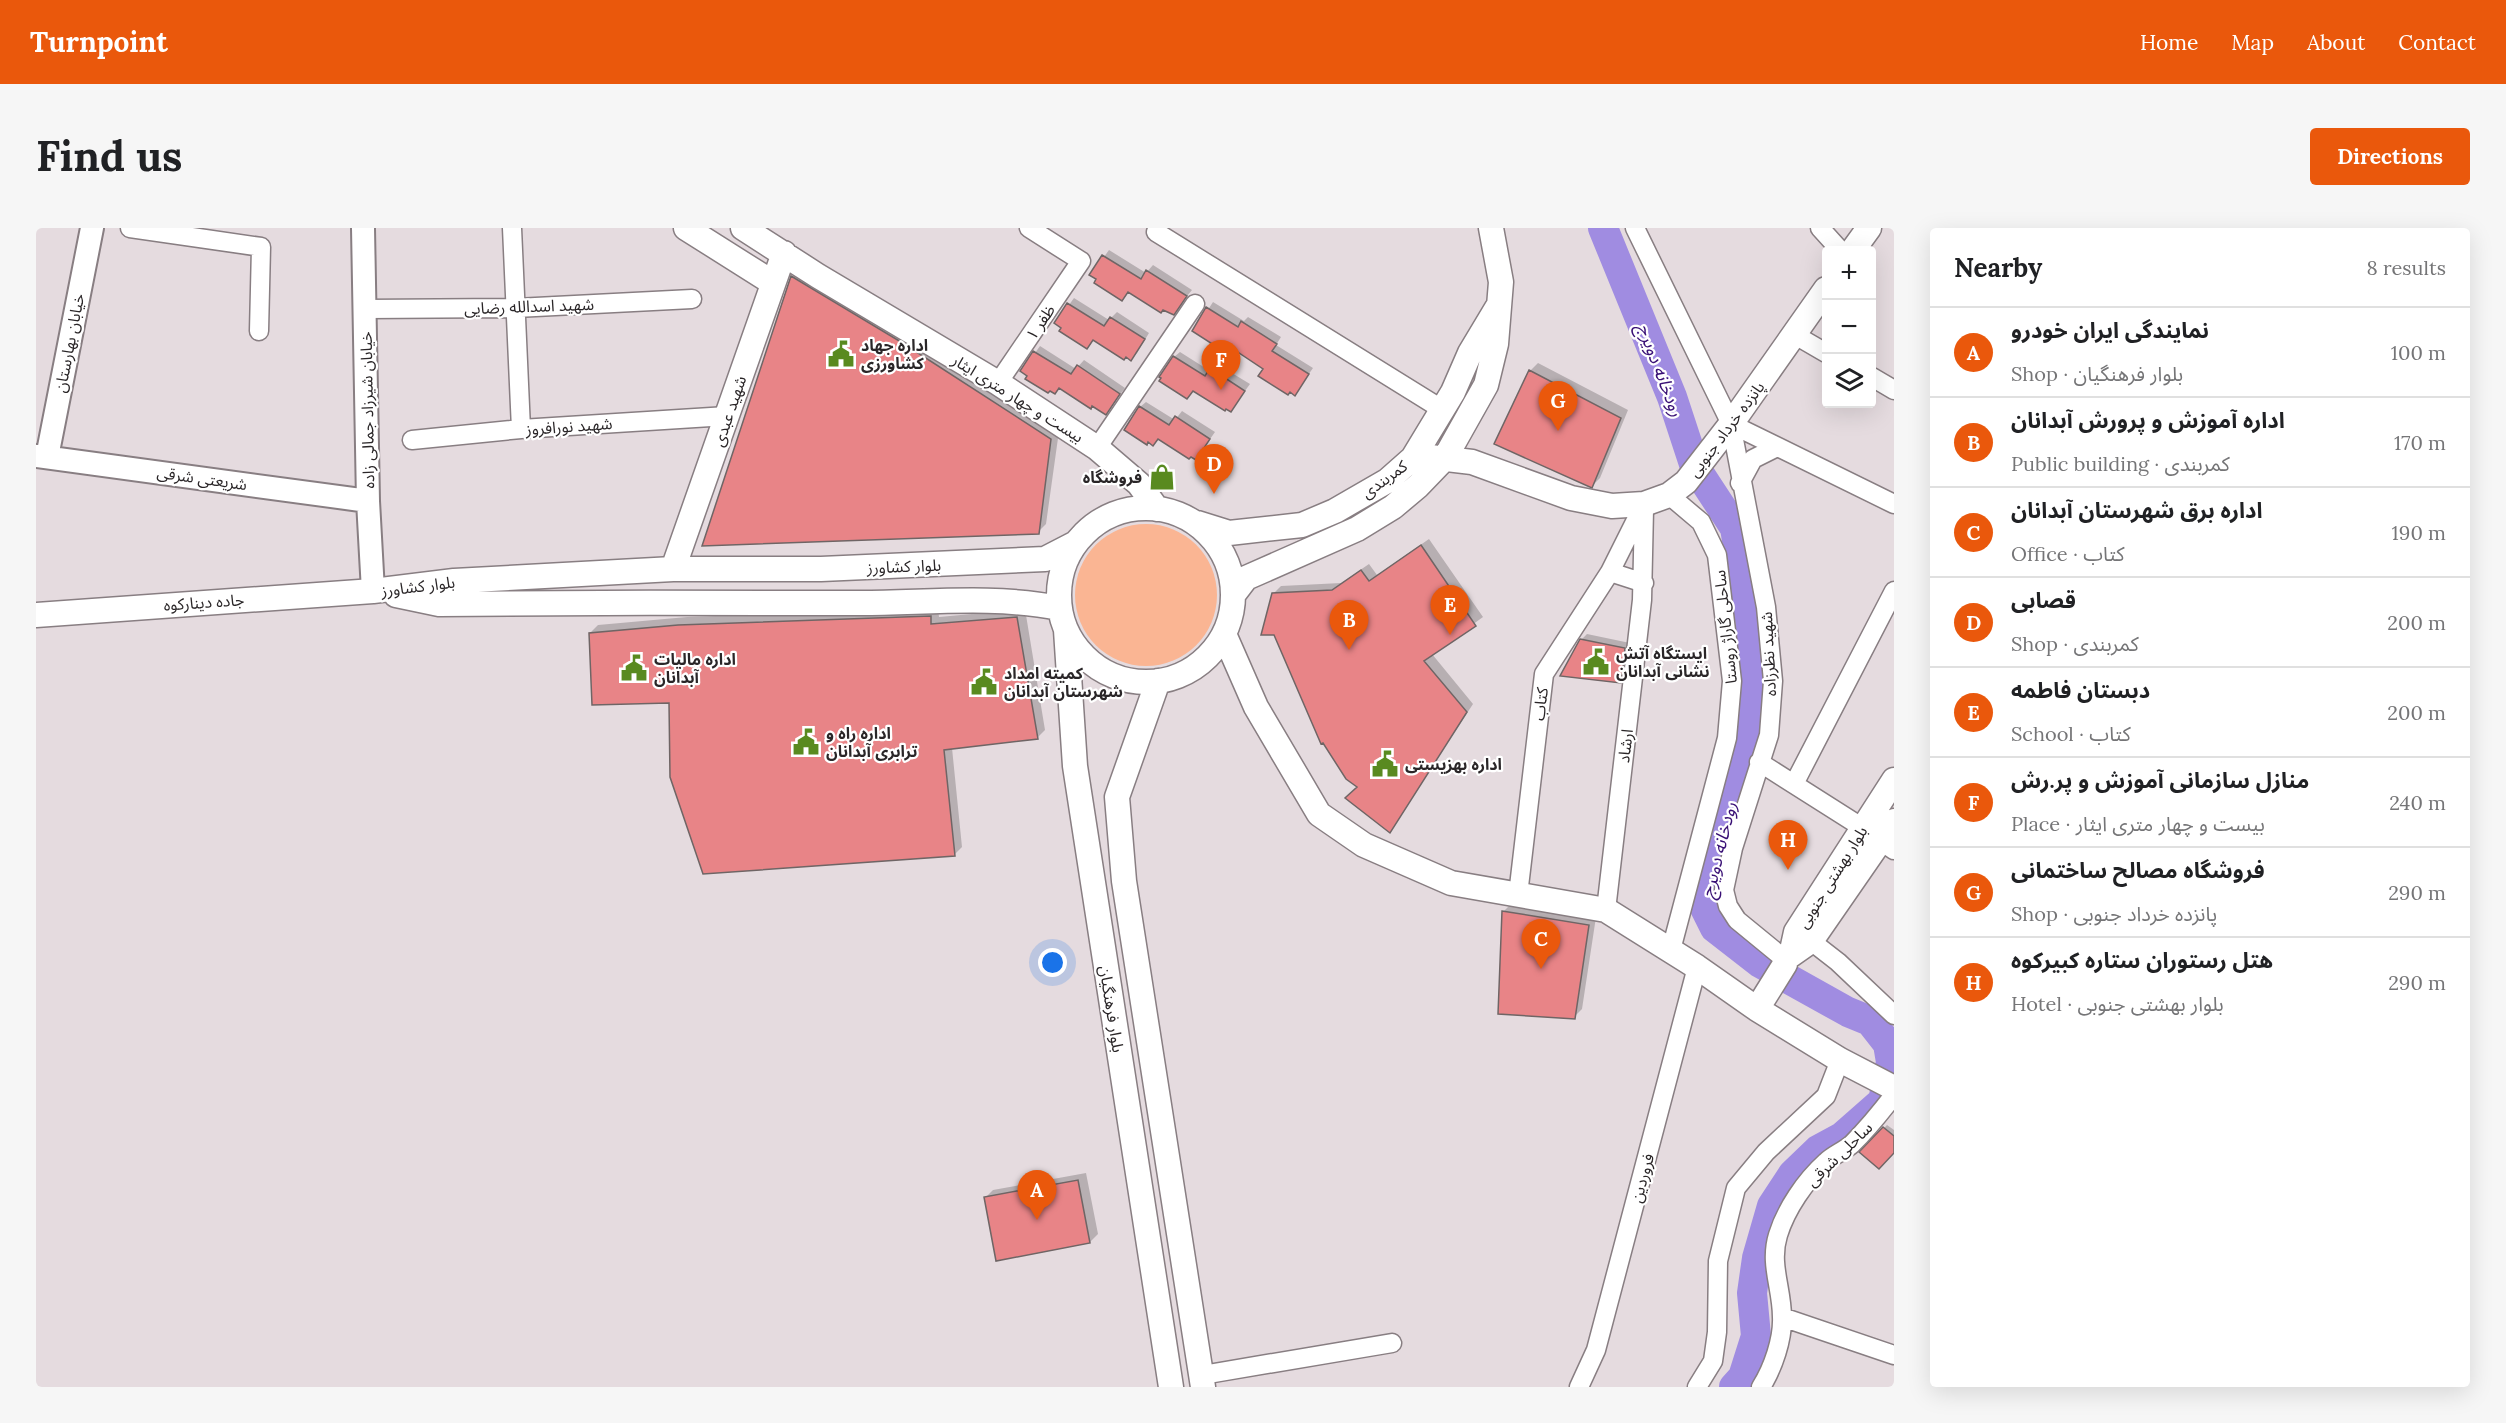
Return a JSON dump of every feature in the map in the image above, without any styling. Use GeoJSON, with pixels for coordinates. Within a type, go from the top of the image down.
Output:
{"type":"FeatureCollection","features":[{"type":"Feature","properties":{"kind":"main road"},"geometry":{"type":"LineString","coordinates":[[686,228],[773,283]]}},
{"type":"Feature","properties":{"kind":"main road","name":"بیست و چهار متری ایثار"},"geometry":{"type":"LineString","coordinates":[[743,228],[818,276],[998,383],[1096,448],[1139,484],[1156,509]]}},
{"type":"Feature","properties":{"kind":"main road","name":"کمربندی"},"geometry":{"type":"LineString","coordinates":[[1233,595],[1246,578],[1357,529],[1393,507],[1418,486],[1445,458],[1486,385],[1496,344],[1501,282],[1491,228]]}},
{"type":"Feature","properties":{"kind":"main road"},"geometry":{"type":"LineString","coordinates":[[1856,246],[1869,228]]}},
{"type":"Feature","properties":{"kind":"main road","name":"شهید عبدی"},"geometry":{"type":"LineString","coordinates":[[673,569],[784,253]]}},
{"type":"Feature","properties":{"kind":"main road","name":"پانزده خرداد جنوبی"},"geometry":{"type":"LineString","coordinates":[[1677,488],[1705,458],[1731,424],[1822,296]]}},
{"type":"Feature","properties":{"kind":"main road","name":"کمربندی"},"geometry":{"type":"LineString","coordinates":[[1188,520],[1229,533],[1302,525],[1335,512],[1387,481],[1413,458],[1443,410],[1470,353],[1498,306]]}},
{"type":"Feature","properties":{"kind":"main road"},"geometry":{"type":"LineString","coordinates":[[1413,458],[1445,458],[1472,462],[1571,498],[1612,506],[1644,504],[1677,488]]}},
{"type":"Feature","properties":{"kind":"main road"},"geometry":{"type":"LineString","coordinates":[[1134,509],[1156,509],[1188,520],[1216,544],[1228,568],[1233,595],[1230,622],[1213,651],[1197,666],[1179,676],[1158,681],[1136,682],[1114,676],[1094,665],[1077,649],[1063,619],[1059,585],[1065,563],[1076,543],[1092,527],[1112,515],[1134,509]]}},
{"type":"Feature","properties":{"kind":"main road","name":"بلوار کشاورز"},"geometry":{"type":"LineString","coordinates":[[373,591],[454,581],[673,569],[821,569],[1045,559],[1076,543]]}},
{"type":"Feature","properties":{"kind":"main road"},"geometry":{"type":"LineString","coordinates":[[874,567],[862,576],[858,585],[862,597],[875,603]]}},
{"type":"Feature","properties":{"kind":"main road"},"geometry":{"type":"LineString","coordinates":[[821,569],[837,573],[844,579],[845,588],[831,603]]}},
{"type":"Feature","properties":{"kind":"main road","name":"بلوار کشاورز"},"geometry":{"type":"LineString","coordinates":[[373,591],[439,604],[875,603],[1008,600],[1063,619]]}},
{"type":"Feature","properties":{"kind":"main road","name":"جاده دینارکوه"},"geometry":{"type":"LineString","coordinates":[[36,615],[373,591]]}},
{"type":"Feature","properties":{"kind":"main road","name":"بلوار فرهنگیان"},"geometry":{"type":"LineString","coordinates":[[1063,619],[1075,766],[1171,1387]]}},
{"type":"Feature","properties":{"kind":"main road"},"geometry":{"type":"LineString","coordinates":[[1224,634],[1256,707],[1319,814],[1364,845],[1404,865],[1451,884],[1606,910],[1697,967],[1757,1009],[1840,1060],[1894,1088]]}},
{"type":"Feature","properties":{"kind":"main road","name":"بلوار فرهنگیان"},"geometry":{"type":"LineString","coordinates":[[1158,681],[1117,797],[1124,880],[1199,1384]]}},
{"type":"Feature","properties":{"kind":"main road","name":"بلوار بهشتی جنوبی"},"geometry":{"type":"LineString","coordinates":[[1879,840],[1894,780]]}},
{"type":"Feature","properties":{"kind":"main road","name":"بلوار بهشتی جنوبی"},"geometry":{"type":"LineString","coordinates":[[1757,1009],[1793,955],[1796,932],[1894,821]]}},
{"type":"Feature","properties":{"kind":"street","name":"خیابان بهارستان"},"geometry":{"type":"LineString","coordinates":[[41,457],[92,228]]}},
{"type":"Feature","properties":{"kind":"street"},"geometry":{"type":"LineString","coordinates":[[130,228],[261,247],[259,331]]}},
{"type":"Feature","properties":{"kind":"street","name":"خیابان شیرزاد جمالی زاده"},"geometry":{"type":"LineString","coordinates":[[363,228],[368,501],[373,591]]}},
{"type":"Feature","properties":{"kind":"street"},"geometry":{"type":"LineString","coordinates":[[512,228],[521,429]]}},
{"type":"Feature","properties":{"kind":"street","name":"ظفر ۱"},"geometry":{"type":"LineString","coordinates":[[998,383],[1081,261],[1029,228]]}},
{"type":"Feature","properties":{"kind":"street","name":"شهید نظرزاده"},"geometry":{"type":"LineString","coordinates":[[1635,228],[1731,424],[1740,483],[1767,607],[1773,681],[1768,735],[1724,890],[1728,906],[1737,920],[1793,955],[1838,962],[1894,1016]]}},
{"type":"Feature","properties":{"kind":"street"},"geometry":{"type":"LineString","coordinates":[[1820,228],[1836,246]]}},
{"type":"Feature","properties":{"kind":"street"},"geometry":{"type":"LineString","coordinates":[[1156,232],[1443,410]]}},
{"type":"Feature","properties":{"kind":"street","name":"شهید اسدالله رضایی"},"geometry":{"type":"LineString","coordinates":[[366,309],[516,308],[692,299]]}},
{"type":"Feature","properties":{"kind":"street"},"geometry":{"type":"LineString","coordinates":[[1096,448],[1195,304]]}},
{"type":"Feature","properties":{"kind":"street"},"geometry":{"type":"LineString","coordinates":[[1795,335],[1822,349]]}},
{"type":"Feature","properties":{"kind":"street"},"geometry":{"type":"LineString","coordinates":[[1876,379],[1894,390]]}},
{"type":"Feature","properties":{"kind":"street","name":"شهید نورافروز"},"geometry":{"type":"LineString","coordinates":[[412,440],[521,429],[727,416]]}},
{"type":"Feature","properties":{"kind":"street"},"geometry":{"type":"LineString","coordinates":[[1731,424],[1775,448],[1894,504]]}},
{"type":"Feature","properties":{"kind":"street"},"geometry":{"type":"LineString","coordinates":[[1740,483],[1753,459],[1775,448]]}},
{"type":"Feature","properties":{"kind":"street","name":"شریعتی شرقی"},"geometry":{"type":"LineString","coordinates":[[41,457],[368,501]]}},
{"type":"Feature","properties":{"kind":"street","name":"ساحلی گاراژ روستا"},"geometry":{"type":"LineString","coordinates":[[1671,950],[1726,738],[1732,681],[1717,555],[1701,522],[1677,488]]}},
{"type":"Feature","properties":{"kind":"street","name":"کتاب"},"geometry":{"type":"LineString","coordinates":[[1518,895],[1544,674],[1610,572],[1644,504]]}},
{"type":"Feature","properties":{"kind":"street","name":"ارشاد"},"geometry":{"type":"LineString","coordinates":[[1606,910],[1644,583],[1644,504]]}},
{"type":"Feature","properties":{"kind":"street"},"geometry":{"type":"LineString","coordinates":[[1610,572],[1644,583]]}},
{"type":"Feature","properties":{"kind":"street"},"geometry":{"type":"LineString","coordinates":[[1794,784],[1894,591]]}},
{"type":"Feature","properties":{"kind":"street"},"geometry":{"type":"LineString","coordinates":[[1760,762],[1879,840]]}},
{"type":"Feature","properties":{"kind":"street","name":"فروردین"},"geometry":{"type":"LineString","coordinates":[[1579,1387],[1596,1350],[1697,967]]}},
{"type":"Feature","properties":{"kind":"street"},"geometry":{"type":"LineString","coordinates":[[1697,1387],[1713,1360],[1718,1332],[1718,1261],[1736,1188],[1766,1152],[1826,1096],[1840,1060]]}},
{"type":"Feature","properties":{"kind":"street","name":"ساحلی شرقی"},"geometry":{"type":"LineString","coordinates":[[1761,1387],[1769,1374],[1782,1317],[1773,1264],[1778,1236],[1788,1211],[1807,1183],[1826,1162],[1850,1146],[1894,1095]]}},
{"type":"Feature","properties":{"kind":"street"},"geometry":{"type":"LineString","coordinates":[[1782,1317],[1894,1355]]}},
{"type":"Feature","properties":{"kind":"street"},"geometry":{"type":"LineString","coordinates":[[1199,1384],[1392,1343]]}},
{"type":"Feature","properties":{"kind":"shaded area"},"geometry":{"type":"Polygon","coordinates":[[[1146,524],[1173,529],[1196,545],[1212,568],[1217,595],[1212,622],[1196,645],[1173,661],[1146,666],[1119,661],[1096,645],[1080,622],[1075,595],[1080,568],[1096,545],[1119,529],[1146,524]]]}},
{"type":"Feature","properties":{"kind":"building"},"geometry":{"type":"Polygon","coordinates":[[[1102,255],[1141,279],[1146,270],[1187,296],[1174,315],[1163,310],[1161,313],[1128,292],[1122,301],[1094,283],[1096,279],[1089,275],[1102,255]]]}},
{"type":"Feature","properties":{"kind":"building","name":"اداره جهاد کشاورزی"},"geometry":{"type":"Polygon","coordinates":[[[791,276],[901,342],[1051,439],[1039,534],[702,546],[791,276]]]}},
{"type":"Feature","properties":{"kind":"building"},"geometry":{"type":"Polygon","coordinates":[[[1067,303],[1104,326],[1110,317],[1145,339],[1131,361],[1126,357],[1124,360],[1093,340],[1087,349],[1059,331],[1061,328],[1054,323],[1067,303]]]}},
{"type":"Feature","properties":{"kind":"building"},"geometry":{"type":"Polygon","coordinates":[[[1206,307],[1238,327],[1241,321],[1277,344],[1272,351],[1309,374],[1295,396],[1290,392],[1288,395],[1258,376],[1263,369],[1224,343],[1220,349],[1192,331],[1206,307]]]}},
{"type":"Feature","properties":{"kind":"building"},"geometry":{"type":"Polygon","coordinates":[[[1033,351],[1071,374],[1077,365],[1120,394],[1106,415],[1092,406],[1091,409],[1059,388],[1055,394],[1050,391],[1048,393],[1025,379],[1027,376],[1020,371],[1033,351]]]}},
{"type":"Feature","properties":{"kind":"building"},"geometry":{"type":"Polygon","coordinates":[[[1173,356],[1205,376],[1210,368],[1245,391],[1231,412],[1226,409],[1225,411],[1193,391],[1187,399],[1159,381],[1161,378],[1159,377],[1173,356]]]}},
{"type":"Feature","properties":{"kind":"building"},"geometry":{"type":"Polygon","coordinates":[[[1529,370],[1621,418],[1592,488],[1494,444],[1529,370]]]}},
{"type":"Feature","properties":{"kind":"building"},"geometry":{"type":"Polygon","coordinates":[[[1139,406],[1169,425],[1175,416],[1210,439],[1196,460],[1191,457],[1189,459],[1158,439],[1153,446],[1148,442],[1147,445],[1124,430],[1139,406]]]}},
{"type":"Feature","properties":{"kind":"building"},"geometry":{"type":"Polygon","coordinates":[[[1421,545],[1476,626],[1424,661],[1467,712],[1390,833],[1345,798],[1357,787],[1346,779],[1323,743],[1321,744],[1274,635],[1261,635],[1272,593],[1332,590],[1361,570],[1369,581],[1421,545]]]}},
{"type":"Feature","properties":{"kind":"building","name":"اداره راه و ترابری آبدانان"},"geometry":{"type":"Polygon","coordinates":[[[931,616],[931,624],[1017,617],[1038,739],[944,750],[955,856],[703,874],[670,777],[669,703],[592,705],[589,633],[678,625],[931,616]]]}},
{"type":"Feature","properties":{"kind":"building","name":"ایستگاه آتش نشانی آبدانان"},"geometry":{"type":"Polygon","coordinates":[[[1580,639],[1625,648],[1621,683],[1560,676],[1580,639]]]}},
{"type":"Feature","properties":{"kind":"building"},"geometry":{"type":"Polygon","coordinates":[[[1502,911],[1589,925],[1575,1019],[1498,1014],[1502,911]]]}},
{"type":"Feature","properties":{"kind":"building"},"geometry":{"type":"Polygon","coordinates":[[[1883,1127],[1894,1136],[1894,1153],[1879,1169],[1859,1152],[1883,1127]]]}},
{"type":"Feature","properties":{"kind":"building"},"geometry":{"type":"Polygon","coordinates":[[[1078,1180],[1090,1243],[996,1261],[984,1197],[1078,1180]]]}},
{"type":"Feature","properties":{"kind":"waterway","name":"رودخانه دویرج"},"geometry":{"type":"LineString","coordinates":[[1603,228],[1672,397],[1695,467],[1735,528],[1750,619],[1754,674],[1752,727],[1709,880],[1705,908],[1715,928],[1760,963],[1848,1012],[1870,1021],[1888,1044],[1891,1062],[1883,1101],[1842,1137],[1818,1150],[1793,1174],[1772,1206],[1757,1258],[1752,1293],[1756,1336],[1743,1377],[1734,1387]]}},
{"type":"Feature","properties":{"kind":"place","name":"اداره جهاد کشاورزی"},"geometry":{"type":"Point","coordinates":[841,354]}},
{"type":"Feature","properties":{"kind":"place","name":"منازل سازمانی آموزش و پر.رش"},"geometry":{"type":"Point","coordinates":[1221,390]}},
{"type":"Feature","properties":{"kind":"place","name":"فروشگاه مصالح ساختمانی"},"geometry":{"type":"Point","coordinates":[1558,431]}},
{"type":"Feature","properties":{"kind":"place","name":"فروشگاه"},"geometry":{"type":"Point","coordinates":[1162,477]}},
{"type":"Feature","properties":{"kind":"place","name":"قصابی"},"geometry":{"type":"Point","coordinates":[1214,494]}},
{"type":"Feature","properties":{"kind":"place","name":"دبستان فاطمه"},"geometry":{"type":"Point","coordinates":[1450,635]}},
{"type":"Feature","properties":{"kind":"place","name":"اداره آموزش و پرورش آبدانان"},"geometry":{"type":"Point","coordinates":[1349,650]}},
{"type":"Feature","properties":{"kind":"place","name":"ایستگاه آتش نشانی آبدانان"},"geometry":{"type":"Point","coordinates":[1596,662]}},
{"type":"Feature","properties":{"kind":"place","name":"اداره مالیات آبدانان"},"geometry":{"type":"Point","coordinates":[634,668]}},
{"type":"Feature","properties":{"kind":"place","name":"کمیته امداد شهرستان آبدانان"},"geometry":{"type":"Point","coordinates":[984,682]}},
{"type":"Feature","properties":{"kind":"place","name":"اداره راه و ترابری آبدانان"},"geometry":{"type":"Point","coordinates":[806,742]}},
{"type":"Feature","properties":{"kind":"place","name":"اداره بهزیستی"},"geometry":{"type":"Point","coordinates":[1385,764]}},
{"type":"Feature","properties":{"kind":"place","name":"هتل رستوران ستاره کبیرکوه"},"geometry":{"type":"Point","coordinates":[1788,870]}},
{"type":"Feature","properties":{"kind":"place","name":"اداره برق شهرستان آبدانان"},"geometry":{"type":"Point","coordinates":[1541,969]}},
{"type":"Feature","properties":{"kind":"place","name":"نمایندگی ایران خودرو"},"geometry":{"type":"Point","coordinates":[1037,1220]}}]}
